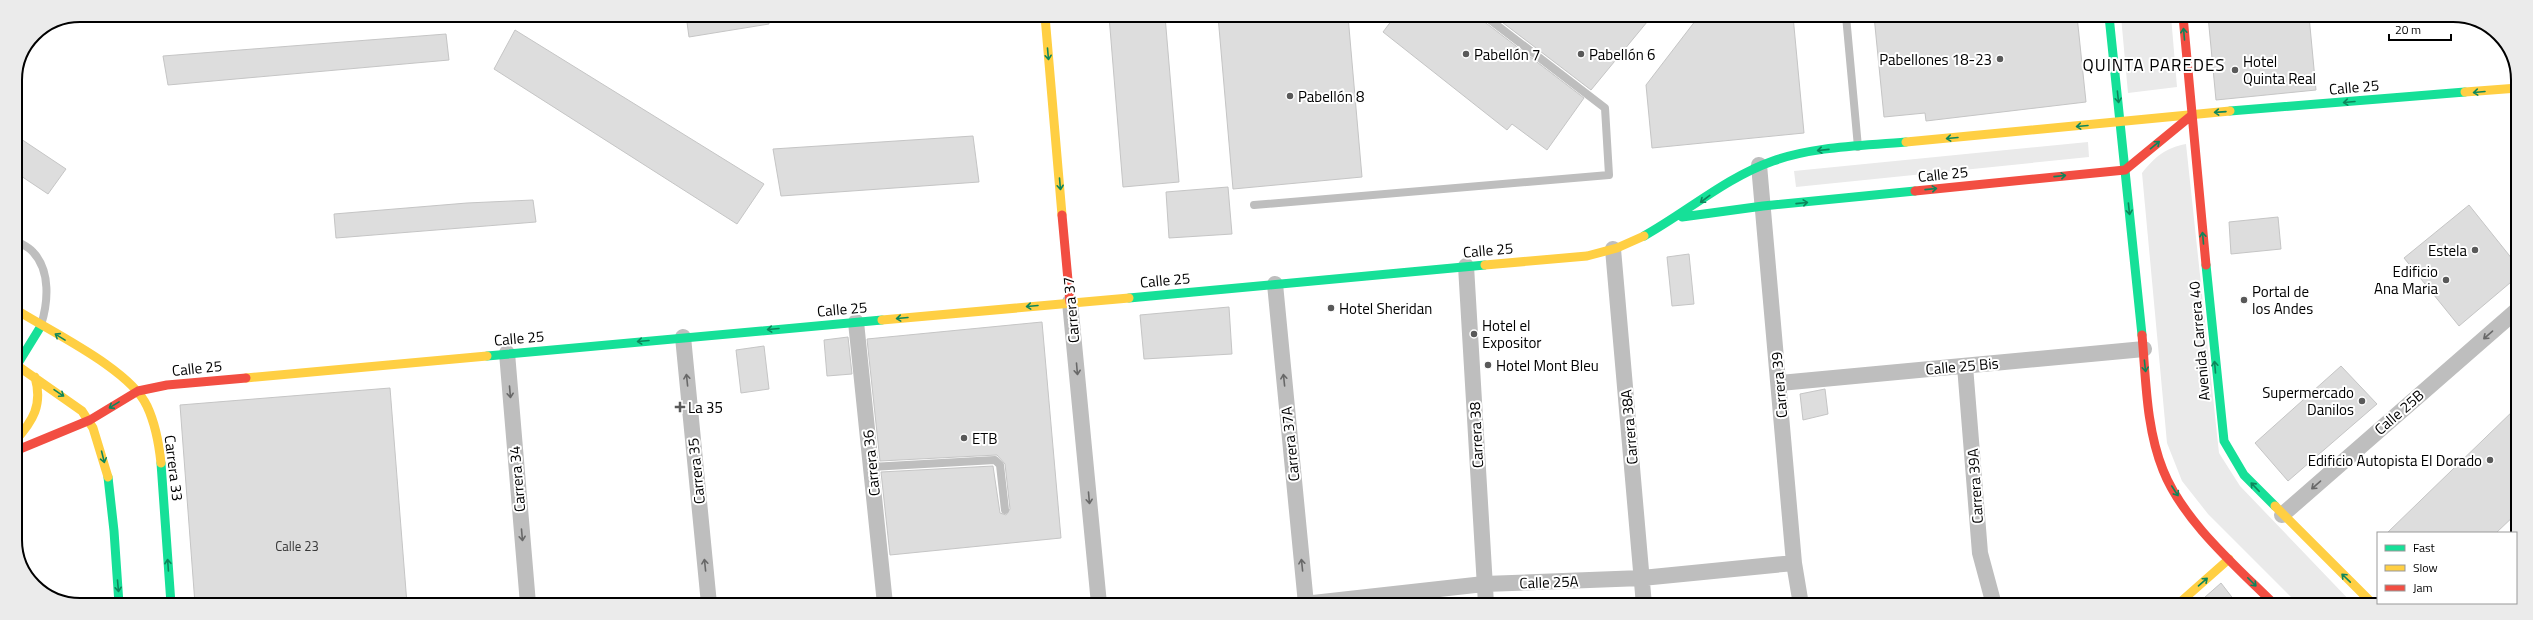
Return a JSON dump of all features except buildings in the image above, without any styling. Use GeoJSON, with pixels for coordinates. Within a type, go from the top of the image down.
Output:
{"type":"FeatureCollection","features":[{"type":"Feature","properties":{"kind":"street","name":"Carrera 37"},"geometry":{"type":"LineString","coordinates":[[1046,22],[1070,302],[1098,598]]}},
{"type":"Feature","properties":{"kind":"street"},"geometry":{"type":"LineString","coordinates":[[2110,22],[2152,429],[2163,470],[2182,502],[2229,559],[2268,598]]}},
{"type":"Feature","properties":{"kind":"street","name":"Avenida Carrera 40"},"geometry":{"type":"LineString","coordinates":[[2184,22],[2220,417],[2224,440],[2244,475],[2282,515],[2367,598]]}},
{"type":"Feature","properties":{"kind":"street","name":"Calle 25"},"geometry":{"type":"LineString","coordinates":[[22,448],[90,420],[138,391],[176,384],[1587,256],[1613,250],[1644,237],[1678,218],[1732,179],[1759,165],[1779,157],[1802,152],[2192,115],[2511,89]]}},
{"type":"Feature","properties":{"kind":"street"},"geometry":{"type":"LineString","coordinates":[[2126,170],[2192,115]]}},
{"type":"Feature","properties":{"kind":"street","name":"Carrera 39"},"geometry":{"type":"LineString","coordinates":[[1759,165],[1780,383],[1794,563],[1800,598]]}},
{"type":"Feature","properties":{"kind":"street","name":"Calle 25"},"geometry":{"type":"LineString","coordinates":[[1678,218],[1763,206],[2126,170]]}},
{"type":"Feature","properties":{"kind":"street","name":"Carrera 38A"},"geometry":{"type":"LineString","coordinates":[[1613,250],[1643,598]]}},
{"type":"Feature","properties":{"kind":"street","name":"Carrera 38"},"geometry":{"type":"LineString","coordinates":[[1466,266],[1485,598]]}},
{"type":"Feature","properties":{"kind":"street","name":"Carrera 37A"},"geometry":{"type":"LineString","coordinates":[[1275,284],[1304,598]]}},
{"type":"Feature","properties":{"kind":"street","name":"Carrera 33"},"geometry":{"type":"LineString","coordinates":[[22,314],[92,357],[138,391],[154,426],[162,462],[171,598]]}},
{"type":"Feature","properties":{"kind":"street","name":"Calle 25B"},"geometry":{"type":"LineString","coordinates":[[2282,515],[2511,315]]}},
{"type":"Feature","properties":{"kind":"street","name":"Carrera 36"},"geometry":{"type":"LineString","coordinates":[[856,322],[885,598]]}},
{"type":"Feature","properties":{"kind":"street"},"geometry":{"type":"LineString","coordinates":[[22,355],[41,326]]}},
{"type":"Feature","properties":{"kind":"street","name":"Carrera 35"},"geometry":{"type":"LineString","coordinates":[[683,337],[708,598]]}},
{"type":"Feature","properties":{"kind":"street","name":"Calle 25 Bis"},"geometry":{"type":"LineString","coordinates":[[1780,383],[2144,349]]}},
{"type":"Feature","properties":{"kind":"street","name":"Carrera 34"},"geometry":{"type":"LineString","coordinates":[[506,353],[527,598]]}},
{"type":"Feature","properties":{"kind":"street","name":"Carrera 39A"},"geometry":{"type":"LineString","coordinates":[[1965,366],[1980,553],[1992,598]]}},
{"type":"Feature","properties":{"kind":"street"},"geometry":{"type":"LineString","coordinates":[[22,368],[67,398],[90,420],[97,434],[110,492],[119,598]]}},
{"type":"Feature","properties":{"kind":"street"},"geometry":{"type":"LineString","coordinates":[[22,433],[32,422],[36,414],[40,391],[35,377]]}},
{"type":"Feature","properties":{"kind":"street"},"geometry":{"type":"LineString","coordinates":[[2185,598],[2229,559]]}},
{"type":"Feature","properties":{"kind":"street","name":"Calle 25A"},"geometry":{"type":"LineString","coordinates":[[1359,598],[1484,584],[1642,578],[1794,563]]}},
{"type":"Feature","properties":{"kind":"lane"},"geometry":{"type":"LineString","coordinates":[[1254,205],[1609,175],[1604,108],[1493,22]]}},
{"type":"Feature","properties":{"kind":"lane"},"geometry":{"type":"LineString","coordinates":[[1847,22],[1858,147]]}},
{"type":"Feature","properties":{"kind":"lane"},"geometry":{"type":"LineString","coordinates":[[22,245],[34,253],[45,276],[47,302],[41,326]]}},
{"type":"Feature","properties":{"kind":"lane"},"geometry":{"type":"LineString","coordinates":[[871,466],[995,460],[1000,465],[1005,510]]}},
{"type":"Feature","properties":{"kind":"shaded area"},"geometry":{"type":"Polygon","coordinates":[[[2122,22],[2172,22],[2177,87],[2128,93],[2122,22]]]}},
{"type":"Feature","properties":{"kind":"shaded area"},"geometry":{"type":"Polygon","coordinates":[[[2088,142],[2089,157],[1796,187],[1794,171],[2088,142]]]}},
{"type":"Feature","properties":{"kind":"shaded area"},"geometry":{"type":"Polygon","coordinates":[[[2186,144],[2219,453],[2240,486],[2347,598],[2292,598],[2208,514],[2182,481],[2167,443],[2142,173],[2151,162],[2161,154],[2186,144]]]}},
{"type":"Feature","properties":{"kind":"traffic: fast"},"geometry":{"type":"LineString","coordinates":[[2110,22],[2142,335]]}},
{"type":"Feature","properties":{"kind":"traffic: fast"},"geometry":{"type":"LineString","coordinates":[[2230,111],[2465,92]]}},
{"type":"Feature","properties":{"kind":"traffic: fast"},"geometry":{"type":"LineString","coordinates":[[1644,236],[1723,185],[1773,161],[1822,149],[1906,142]]}},
{"type":"Feature","properties":{"kind":"traffic: fast"},"geometry":{"type":"LineString","coordinates":[[1682,217],[1763,206],[1915,191]]}},
{"type":"Feature","properties":{"kind":"traffic: fast"},"geometry":{"type":"LineString","coordinates":[[1129,298],[1485,265]]}},
{"type":"Feature","properties":{"kind":"traffic: fast"},"geometry":{"type":"LineString","coordinates":[[2206,265],[2224,441],[2244,475],[2275,506]]}},
{"type":"Feature","properties":{"kind":"traffic: fast"},"geometry":{"type":"LineString","coordinates":[[487,356],[882,320]]}},
{"type":"Feature","properties":{"kind":"traffic: fast"},"geometry":{"type":"LineString","coordinates":[[22,357],[41,326]]}},
{"type":"Feature","properties":{"kind":"traffic: fast"},"geometry":{"type":"LineString","coordinates":[[161,463],[171,598]]}},
{"type":"Feature","properties":{"kind":"traffic: fast"},"geometry":{"type":"LineString","coordinates":[[108,477],[114,531],[119,598]]}},
{"type":"Feature","properties":{"kind":"traffic: slow"},"geometry":{"type":"LineString","coordinates":[[1046,22],[1062,215]]}},
{"type":"Feature","properties":{"kind":"traffic: slow"},"geometry":{"type":"LineString","coordinates":[[2465,92],[2511,89]]}},
{"type":"Feature","properties":{"kind":"traffic: slow"},"geometry":{"type":"LineString","coordinates":[[1906,142],[2230,111]]}},
{"type":"Feature","properties":{"kind":"traffic: slow"},"geometry":{"type":"LineString","coordinates":[[1485,265],[1587,256],[1617,248],[1644,236]]}},
{"type":"Feature","properties":{"kind":"traffic: slow"},"geometry":{"type":"LineString","coordinates":[[882,320],[1129,298]]}},
{"type":"Feature","properties":{"kind":"traffic: slow"},"geometry":{"type":"LineString","coordinates":[[22,313],[88,352],[124,378],[138,392],[147,406],[152,419],[158,441],[161,463]]}},
{"type":"Feature","properties":{"kind":"traffic: slow"},"geometry":{"type":"LineString","coordinates":[[246,378],[487,356]]}},
{"type":"Feature","properties":{"kind":"traffic: slow"},"geometry":{"type":"LineString","coordinates":[[22,369],[82,411],[93,428],[108,477]]}},
{"type":"Feature","properties":{"kind":"traffic: slow"},"geometry":{"type":"LineString","coordinates":[[22,432],[35,412],[37,404],[38,396],[35,377]]}},
{"type":"Feature","properties":{"kind":"traffic: slow"},"geometry":{"type":"LineString","coordinates":[[2275,506],[2367,598]]}},
{"type":"Feature","properties":{"kind":"traffic: slow"},"geometry":{"type":"LineString","coordinates":[[2185,598],[2229,559]]}},
{"type":"Feature","properties":{"kind":"traffic: jam"},"geometry":{"type":"LineString","coordinates":[[2184,22],[2206,265]]}},
{"type":"Feature","properties":{"kind":"traffic: jam"},"geometry":{"type":"LineString","coordinates":[[1915,191],[2125,170],[2192,115]]}},
{"type":"Feature","properties":{"kind":"traffic: jam"},"geometry":{"type":"LineString","coordinates":[[1062,215],[1070,302]]}},
{"type":"Feature","properties":{"kind":"traffic: jam"},"geometry":{"type":"LineString","coordinates":[[2142,335],[2148,403],[2153,437],[2157,454],[2172,489],[2197,525],[2228,559],[2268,598]]}},
{"type":"Feature","properties":{"kind":"traffic: jam"},"geometry":{"type":"LineString","coordinates":[[22,448],[90,420],[138,391],[167,385],[246,378]]}},
{"type":"Feature","properties":{"kind":"place","name":"Pabellón 7"},"geometry":{"type":"Point","coordinates":[1466,54]}},
{"type":"Feature","properties":{"kind":"place","name":"Pabellón 6"},"geometry":{"type":"Point","coordinates":[1581,54]}},
{"type":"Feature","properties":{"kind":"place","name":"Pabellones 18-23"},"geometry":{"type":"Point","coordinates":[2000,59]}},
{"type":"Feature","properties":{"kind":"place","name":"Hotel Quinta Real"},"geometry":{"type":"Point","coordinates":[2235,70]}},
{"type":"Feature","properties":{"kind":"place","name":"Pabellón 8"},"geometry":{"type":"Point","coordinates":[1290,96]}},
{"type":"Feature","properties":{"kind":"place","name":"Estela"},"geometry":{"type":"Point","coordinates":[2475,250]}},
{"type":"Feature","properties":{"kind":"place","name":"Edificio Ana Maria"},"geometry":{"type":"Point","coordinates":[2446,280]}},
{"type":"Feature","properties":{"kind":"place","name":"Portal de los Andes"},"geometry":{"type":"Point","coordinates":[2244,300]}},
{"type":"Feature","properties":{"kind":"place","name":"Hotel Sheridan"},"geometry":{"type":"Point","coordinates":[1331,308]}},
{"type":"Feature","properties":{"kind":"place","name":"Hotel el Expositor"},"geometry":{"type":"Point","coordinates":[1474,334]}},
{"type":"Feature","properties":{"kind":"place","name":"Hotel Mont Bleu"},"geometry":{"type":"Point","coordinates":[1488,365]}},
{"type":"Feature","properties":{"kind":"place","name":"Supermercado Danilos"},"geometry":{"type":"Point","coordinates":[2362,401]}},
{"type":"Feature","properties":{"kind":"place","name":"La 35"},"geometry":{"type":"Point","coordinates":[680,407]}},
{"type":"Feature","properties":{"kind":"place","name":"ETB"},"geometry":{"type":"Point","coordinates":[964,438]}},
{"type":"Feature","properties":{"kind":"place","name":"Edificio Autopista El Dorado"},"geometry":{"type":"Point","coordinates":[2490,460]}},
{"type":"Feature","properties":{"kind":"district","name":"QUINTA PAREDES"},"geometry":{"type":"Point","coordinates":[2154,65]}}]}
